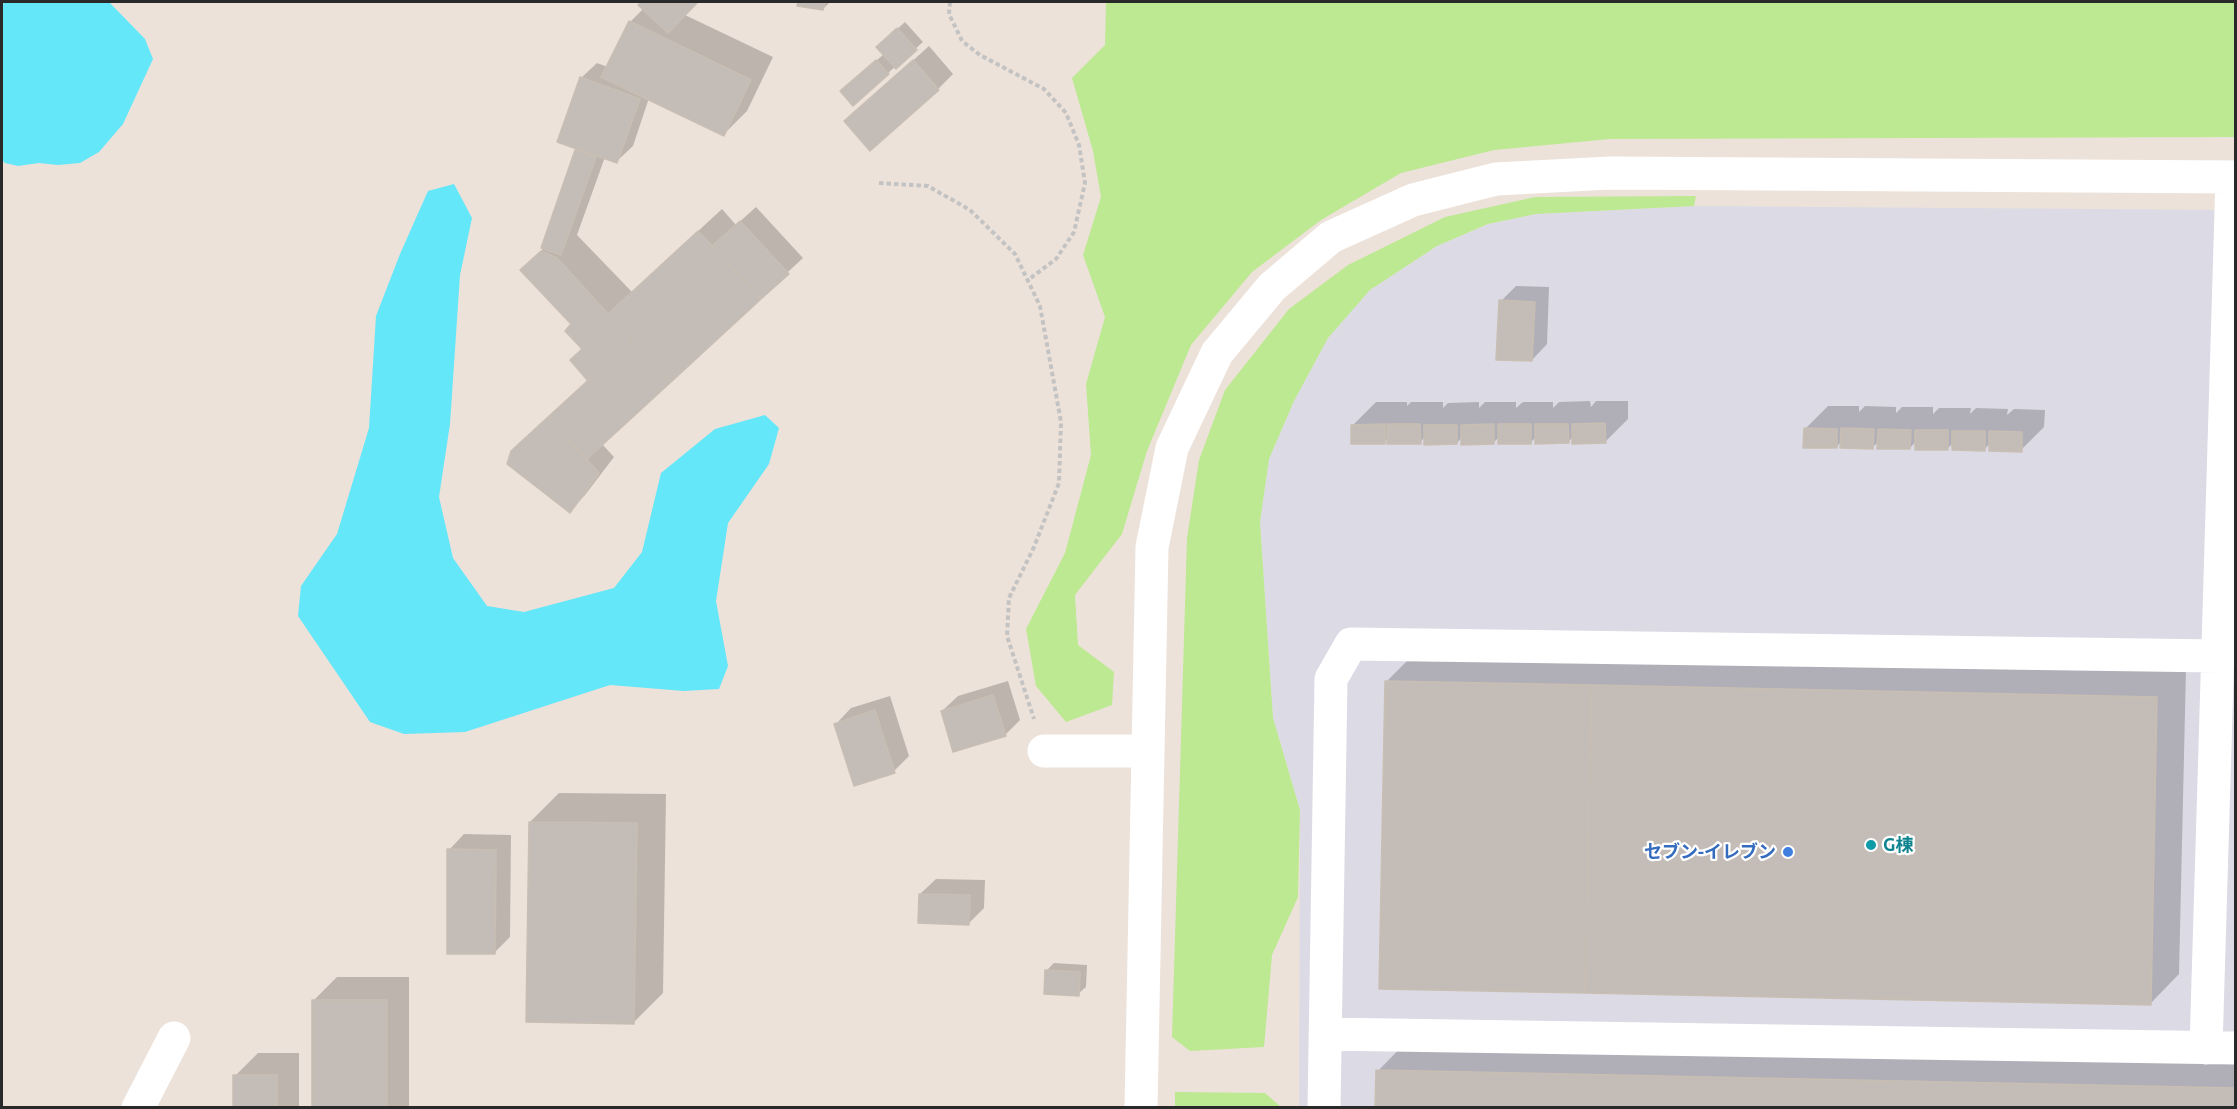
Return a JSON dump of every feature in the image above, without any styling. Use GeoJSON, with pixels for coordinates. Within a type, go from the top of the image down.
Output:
{"type":"FeatureCollection","features":[{"type":"Feature","properties":{"kind":"street"},"geometry":{"type":"LineString","coordinates":[[1141,1107],[1146,751],[1152,547],[1172,448],[1217,352],[1272,287],[1331,237],[1413,200],[1496,179],[1610,173],[2234,177],[2229,520],[2218,656],[2221,1048],[1325,1034]]}},
{"type":"Feature","properties":{"kind":"street"},"geometry":{"type":"LineString","coordinates":[[1324,1107],[1331,679],[1351,644],[2218,656]]}},
{"type":"Feature","properties":{"kind":"street"},"geometry":{"type":"LineString","coordinates":[[1044,751],[1146,751]]}},
{"type":"Feature","properties":{"kind":"street"},"geometry":{"type":"LineString","coordinates":[[138,1107],[174,1038]]}},
{"type":"Feature","properties":{"kind":"path"},"geometry":{"type":"LineString","coordinates":[[950,2],[949,14],[962,41],[980,55],[1044,89],[1066,112],[1079,146],[1085,183],[1074,232],[1056,259],[1028,280]]}},
{"type":"Feature","properties":{"kind":"path"},"geometry":{"type":"LineString","coordinates":[[879,183],[928,186],[970,210],[1015,254],[1040,306],[1061,422],[1059,483],[1034,547],[1009,598],[1007,636],[1044,751]]}},
{"type":"Feature","properties":{"kind":"shaded area"},"geometry":{"type":"Polygon","coordinates":[[[1694,206],[2235,210],[2235,1107],[1299,1108],[1300,810],[1273,718],[1260,522],[1269,459],[1294,401],[1328,338],[1370,290],[1437,246],[1489,224],[1536,214],[1694,206]]]}},
{"type":"Feature","properties":{"kind":"green space"},"geometry":{"type":"Polygon","coordinates":[[[1106,2],[2235,2],[2235,137],[1610,139],[1494,150],[1401,173],[1321,220],[1252,272],[1191,345],[1147,451],[1122,534],[1075,595],[1078,645],[1114,672],[1112,705],[1066,722],[1036,686],[1026,629],[1065,553],[1091,455],[1086,384],[1105,317],[1083,255],[1101,197],[1093,151],[1072,78],[1105,45],[1106,2]]]}},
{"type":"Feature","properties":{"kind":"green space"},"geometry":{"type":"Polygon","coordinates":[[[1696,196],[1694,206],[1536,214],[1488,224],[1437,246],[1370,290],[1328,338],[1294,401],[1269,459],[1260,522],[1273,718],[1300,810],[1298,897],[1272,955],[1264,1047],[1190,1051],[1172,1037],[1187,538],[1199,460],[1225,390],[1289,309],[1348,265],[1445,217],[1535,197],[1696,196]]]}},
{"type":"Feature","properties":{"kind":"green space"},"geometry":{"type":"Polygon","coordinates":[[[1175,1092],[1265,1093],[1281,1107],[1175,1107],[1175,1092]]]}},
{"type":"Feature","properties":{"kind":"water"},"geometry":{"type":"Polygon","coordinates":[[[4,2],[109,2],[145,39],[153,59],[123,124],[99,152],[80,163],[58,165],[39,163],[18,166],[2,160],[2,7],[4,2]]]}},
{"type":"Feature","properties":{"kind":"water"},"geometry":{"type":"Polygon","coordinates":[[[454,184],[472,218],[460,275],[450,424],[439,497],[453,558],[487,606],[524,612],[614,588],[642,552],[661,473],[715,429],[765,415],[779,428],[769,464],[728,523],[716,601],[728,666],[719,689],[684,691],[610,685],[465,732],[404,734],[370,722],[298,616],[301,586],[337,534],[369,428],[376,316],[428,191],[454,184]]]}},
{"type":"Feature","properties":{"kind":"building"},"geometry":{"type":"Polygon","coordinates":[[[641,2],[698,2],[668,33],[638,5],[641,2]]]}},
{"type":"Feature","properties":{"kind":"building"},"geometry":{"type":"Polygon","coordinates":[[[798,2],[825,2],[823,10],[797,6],[798,2]]]}},
{"type":"Feature","properties":{"kind":"building"},"geometry":{"type":"Polygon","coordinates":[[[629,21],[751,80],[724,136],[601,77],[629,21]]]}},
{"type":"Feature","properties":{"kind":"building"},"geometry":{"type":"Polygon","coordinates":[[[897,28],[917,50],[896,69],[876,47],[897,28]]]}},
{"type":"Feature","properties":{"kind":"building"},"geometry":{"type":"Polygon","coordinates":[[[876,60],[889,74],[853,106],[840,91],[876,60]]]}},
{"type":"Feature","properties":{"kind":"building"},"geometry":{"type":"Polygon","coordinates":[[[913,60],[939,90],[870,151],[844,121],[913,60]]]}},
{"type":"Feature","properties":{"kind":"building"},"geometry":{"type":"Polygon","coordinates":[[[580,77],[640,99],[617,163],[557,142],[580,77]]]}},
{"type":"Feature","properties":{"kind":"building"},"geometry":{"type":"Polygon","coordinates":[[[575,150],[596,157],[561,255],[541,248],[575,150]]]}},
{"type":"Feature","properties":{"kind":"building"},"geometry":{"type":"Polygon","coordinates":[[[740,221],[789,274],[761,299],[712,246],[740,221]]]}},
{"type":"Feature","properties":{"kind":"building"},"geometry":{"type":"Polygon","coordinates":[[[698,231],[761,299],[671,382],[608,314],[698,231]]]}},
{"type":"Feature","properties":{"kind":"building"},"geometry":{"type":"Polygon","coordinates":[[[541,251],[557,258],[632,340],[588,381],[570,360],[582,349],[565,331],[571,324],[520,270],[541,251]]]}},
{"type":"Feature","properties":{"kind":"building"},"geometry":{"type":"Polygon","coordinates":[[[1499,300],[1535,302],[1532,361],[1496,360],[1499,300]]]}},
{"type":"Feature","properties":{"kind":"building"},"geometry":{"type":"Polygon","coordinates":[[[632,340],[671,382],[587,459],[548,417],[632,340]]]}},
{"type":"Feature","properties":{"kind":"building"},"geometry":{"type":"Polygon","coordinates":[[[548,417],[599,473],[570,513],[507,464],[511,451],[548,417]]]}},
{"type":"Feature","properties":{"kind":"building"},"geometry":{"type":"Polygon","coordinates":[[[1605,423],[1606,443],[1572,444],[1572,424],[1605,423]]]}},
{"type":"Feature","properties":{"kind":"building"},"geometry":{"type":"Polygon","coordinates":[[[1385,424],[1385,444],[1351,444],[1351,425],[1385,424]]]}},
{"type":"Feature","properties":{"kind":"building"},"geometry":{"type":"Polygon","coordinates":[[[1387,424],[1420,424],[1421,444],[1387,444],[1387,424]]]}},
{"type":"Feature","properties":{"kind":"building"},"geometry":{"type":"Polygon","coordinates":[[[1494,424],[1494,444],[1461,445],[1461,425],[1494,424]]]}},
{"type":"Feature","properties":{"kind":"building"},"geometry":{"type":"Polygon","coordinates":[[[1498,424],[1531,424],[1531,444],[1498,444],[1498,424]]]}},
{"type":"Feature","properties":{"kind":"building"},"geometry":{"type":"Polygon","coordinates":[[[1535,424],[1568,424],[1569,443],[1535,444],[1535,424]]]}},
{"type":"Feature","properties":{"kind":"building"},"geometry":{"type":"Polygon","coordinates":[[[1424,425],[1457,425],[1457,444],[1424,445],[1424,425]]]}},
{"type":"Feature","properties":{"kind":"building"},"geometry":{"type":"Polygon","coordinates":[[[1804,428],[1837,429],[1837,448],[1803,448],[1804,428]]]}},
{"type":"Feature","properties":{"kind":"building"},"geometry":{"type":"Polygon","coordinates":[[[1841,428],[1874,429],[1873,449],[1840,448],[1841,428]]]}},
{"type":"Feature","properties":{"kind":"building"},"geometry":{"type":"Polygon","coordinates":[[[1878,429],[1911,430],[1910,449],[1877,449],[1878,429]]]}},
{"type":"Feature","properties":{"kind":"building"},"geometry":{"type":"Polygon","coordinates":[[[1915,430],[1948,430],[1948,450],[1915,450],[1915,430]]]}},
{"type":"Feature","properties":{"kind":"building"},"geometry":{"type":"Polygon","coordinates":[[[1952,431],[1985,431],[1985,451],[1952,450],[1952,431]]]}},
{"type":"Feature","properties":{"kind":"building"},"geometry":{"type":"Polygon","coordinates":[[[1989,431],[2022,432],[2022,452],[1989,451],[1989,431]]]}},
{"type":"Feature","properties":{"kind":"building"},"geometry":{"type":"Polygon","coordinates":[[[1385,681],[1592,685],[1585,993],[1379,989],[1385,681]]]}},
{"type":"Feature","properties":{"kind":"building","name":"G棟"},"geometry":{"type":"Polygon","coordinates":[[[1592,685],[2157,697],[2151,1005],[1585,993],[1592,685]]]}},
{"type":"Feature","properties":{"kind":"building"},"geometry":{"type":"Polygon","coordinates":[[[993,695],[1006,736],[953,752],[941,711],[993,695]]]}},
{"type":"Feature","properties":{"kind":"building"},"geometry":{"type":"Polygon","coordinates":[[[875,710],[895,773],[854,786],[834,724],[875,710]]]}},
{"type":"Feature","properties":{"kind":"building"},"geometry":{"type":"Polygon","coordinates":[[[529,822],[637,823],[634,1024],[526,1022],[529,822]]]}},
{"type":"Feature","properties":{"kind":"building"},"geometry":{"type":"Polygon","coordinates":[[[447,849],[496,850],[495,954],[447,954],[447,849]]]}},
{"type":"Feature","properties":{"kind":"building"},"geometry":{"type":"Polygon","coordinates":[[[919,894],[970,895],[969,925],[918,923],[919,894]]]}},
{"type":"Feature","properties":{"kind":"building"},"geometry":{"type":"Polygon","coordinates":[[[1045,970],[1080,972],[1079,996],[1044,994],[1045,970]]]}},
{"type":"Feature","properties":{"kind":"building"},"geometry":{"type":"Polygon","coordinates":[[[312,1000],[387,1000],[387,1108],[312,1108],[312,1000]]]}},
{"type":"Feature","properties":{"kind":"building"},"geometry":{"type":"Polygon","coordinates":[[[1376,1070],[2236,1088],[2236,1108],[1375,1108],[1376,1070]]]}},
{"type":"Feature","properties":{"kind":"building"},"geometry":{"type":"Polygon","coordinates":[[[233,1075],[277,1075],[277,1108],[233,1108],[233,1075]]]}},
{"type":"Feature","properties":{"kind":"place","name":"G棟"},"geometry":{"type":"Point","coordinates":[1871,845]}},
{"type":"Feature","properties":{"kind":"place","name":"セブン-イレブン"},"geometry":{"type":"Point","coordinates":[1788,852]}}]}
